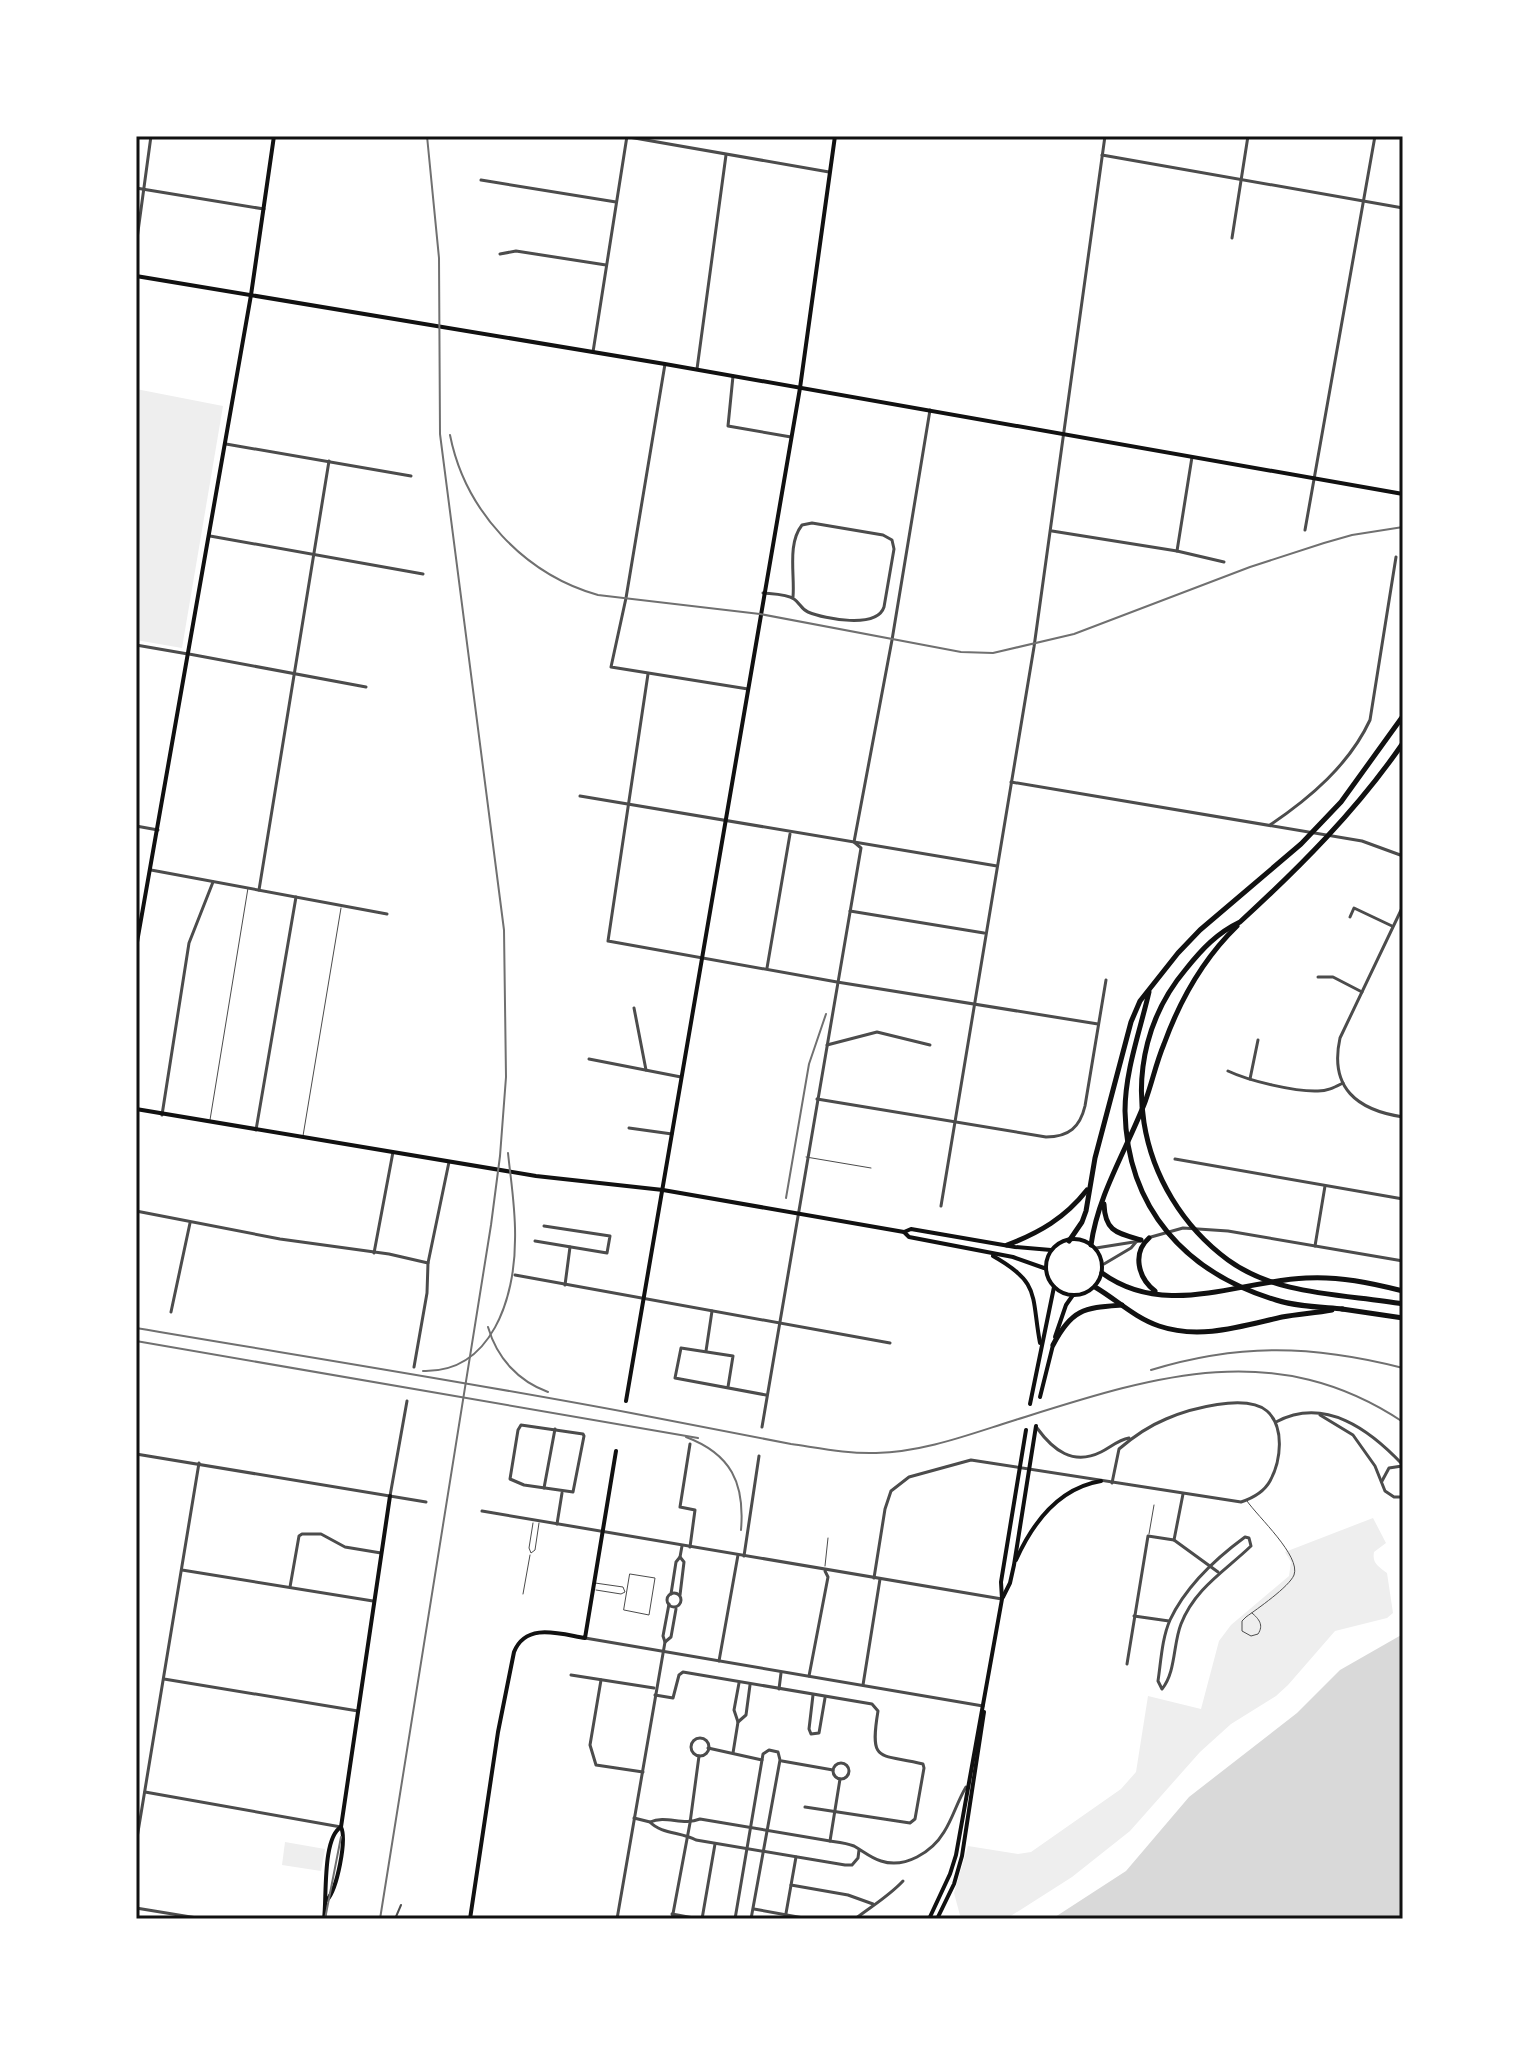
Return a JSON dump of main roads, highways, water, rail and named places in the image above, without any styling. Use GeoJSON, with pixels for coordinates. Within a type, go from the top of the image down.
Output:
{"type":"FeatureCollection","features":[{"type":"Feature","properties":{"kind":"highway"},"geometry":{"type":"LineString","coordinates":[[1069,1241],[1082,1222],[1087,1190],[1131,1022],[1140,1001],[1200,930],[1301,844],[1341,802],[1403,716]]}},
{"type":"Feature","properties":{"kind":"highway"},"geometry":{"type":"LineString","coordinates":[[1094,1247],[1094,1227],[1145,1102],[1164,1043],[1197,973],[1218,944],[1338,827],[1403,743]]}},
{"type":"Feature","properties":{"kind":"highway"},"geometry":{"type":"LineString","coordinates":[[1240,922],[1205,945],[1175,982],[1157,1017],[1144,1063],[1142,1102],[1146,1138],[1157,1175],[1179,1211],[1198,1233],[1228,1260],[1250,1274],[1305,1291],[1403,1304]]}},
{"type":"Feature","properties":{"kind":"highway"},"geometry":{"type":"LineString","coordinates":[[1151,988],[1128,1078],[1125,1110],[1128,1151],[1146,1200],[1167,1233],[1188,1254],[1226,1282],[1278,1301],[1403,1318]]}},
{"type":"Feature","properties":{"kind":"highway"},"geometry":{"type":"LineString","coordinates":[[1007,1245],[1048,1227],[1074,1206],[1087,1190]]}},
{"type":"Feature","properties":{"kind":"highway"},"geometry":{"type":"LineString","coordinates":[[1104,1201],[1104,1220],[1112,1229],[1138,1241]]}},
{"type":"Feature","properties":{"kind":"highway"},"geometry":{"type":"LineString","coordinates":[[1149,1238],[1144,1242],[1139,1256],[1139,1270],[1148,1286],[1159,1294]]}},
{"type":"Feature","properties":{"kind":"highway"},"geometry":{"type":"LineString","coordinates":[[1102,1273],[1121,1284],[1159,1294],[1193,1296],[1257,1283],[1305,1278],[1350,1280],[1403,1291]]}},
{"type":"Feature","properties":{"kind":"highway"},"geometry":{"type":"LineString","coordinates":[[1095,1287],[1135,1315],[1160,1326],[1188,1331],[1216,1332],[1284,1317],[1343,1309]]}},
{"type":"Feature","properties":{"kind":"highway"},"geometry":{"type":"LineString","coordinates":[[1053,1345],[1060,1331],[1081,1311],[1092,1306],[1122,1305]]}},
{"type":"Feature","properties":{"kind":"main road"},"geometry":{"type":"LineString","coordinates":[[136,948],[251,295],[274,136]]}},
{"type":"Feature","properties":{"kind":"main road"},"geometry":{"type":"LineString","coordinates":[[626,1401],[800,388],[835,136]]}},
{"type":"Feature","properties":{"kind":"main road"},"geometry":{"type":"LineString","coordinates":[[136,276],[697,369],[1403,494]]}},
{"type":"Feature","properties":{"kind":"main road"},"geometry":{"type":"LineString","coordinates":[[136,1109],[536,1176],[663,1190],[904,1232],[911,1229],[1052,1250],[1076,1239],[1094,1247],[1104,1264],[1102,1273],[1095,1287],[1073,1295],[1066,1305],[1040,1397]]}},
{"type":"Feature","properties":{"kind":"main road"},"geometry":{"type":"LineString","coordinates":[[904,1232],[909,1237],[1013,1257],[1044,1268],[1054,1287],[1073,1295]]}},
{"type":"Feature","properties":{"kind":"main road"},"geometry":{"type":"LineString","coordinates":[[1044,1268],[1052,1250]]}},
{"type":"Feature","properties":{"kind":"main road"},"geometry":{"type":"LineString","coordinates":[[987,1253],[1023,1275],[1033,1293],[1041,1347]]}},
{"type":"Feature","properties":{"kind":"main road"},"geometry":{"type":"LineString","coordinates":[[1030,1404],[1054,1287]]}},
{"type":"Feature","properties":{"kind":"main road"},"geometry":{"type":"LineString","coordinates":[[1002,1599],[1014,1565],[1036,1426]]}},
{"type":"Feature","properties":{"kind":"main road"},"geometry":{"type":"LineString","coordinates":[[929,1919],[956,1855],[1002,1599],[1001,1582],[1026,1430]]}},
{"type":"Feature","properties":{"kind":"main road"},"geometry":{"type":"LineString","coordinates":[[470,1919],[498,1732],[518,1643],[537,1632],[585,1638],[616,1451]]}},
{"type":"Feature","properties":{"kind":"main road"},"geometry":{"type":"LineString","coordinates":[[1014,1565],[1023,1543],[1049,1508],[1078,1486],[1101,1481]]}},
{"type":"Feature","properties":{"kind":"main road"},"geometry":{"type":"LineString","coordinates":[[327,1900],[334,1892],[344,1836],[341,1827],[390,1496]]}},
{"type":"Feature","properties":{"kind":"main road"},"geometry":{"type":"LineString","coordinates":[[937,1919],[954,1884],[962,1856],[984,1724],[984,1706]]}},
{"type":"Feature","properties":{"kind":"main road"},"geometry":{"type":"LineString","coordinates":[[324,1919],[327,1900],[325,1881],[333,1834],[341,1827]]}},
{"type":"Feature","properties":{"kind":"tram line"},"geometry":{"type":"LineString","coordinates":[[325,1919],[341,1837]]}},
{"type":"Feature","properties":{"kind":"railway"},"geometry":{"type":"LineString","coordinates":[[380,1919],[491,1225],[506,1077],[504,930],[440,434],[439,258],[427,136]]}},
{"type":"Feature","properties":{"kind":"railway"},"geometry":{"type":"LineString","coordinates":[[450,435],[469,489],[502,536],[546,572],[571,585],[598,595],[760,614],[961,652],[993,653],[1074,634],[1250,567],[1352,535],[1403,527]]}},
{"type":"Feature","properties":{"kind":"railway"},"geometry":{"type":"LineString","coordinates":[[786,1198],[809,1064],[826,1014]]}},
{"type":"Feature","properties":{"kind":"railway"},"geometry":{"type":"LineString","coordinates":[[423,1371],[447,1368],[466,1359],[495,1328],[504,1307],[514,1262],[515,1240],[508,1153]]}},
{"type":"Feature","properties":{"kind":"railway"},"geometry":{"type":"LineString","coordinates":[[488,1327],[497,1349],[510,1367],[527,1382],[548,1392]]}},
{"type":"Feature","properties":{"kind":"railway"},"geometry":{"type":"LineString","coordinates":[[136,1328],[855,1453],[893,1452],[927,1446],[1110,1391],[1208,1373],[1256,1372],[1305,1379],[1354,1395],[1403,1422]]}},
{"type":"Feature","properties":{"kind":"railway"},"geometry":{"type":"LineString","coordinates":[[136,1341],[698,1438]]}},
{"type":"Feature","properties":{"kind":"railway"},"geometry":{"type":"LineString","coordinates":[[1151,1370],[1215,1355],[1277,1350],[1338,1355],[1403,1368]]}},
{"type":"Feature","properties":{"kind":"railway"},"geometry":{"type":"LineString","coordinates":[[686,1437],[714,1452],[732,1472],[740,1498],[741,1530]]}}]}
